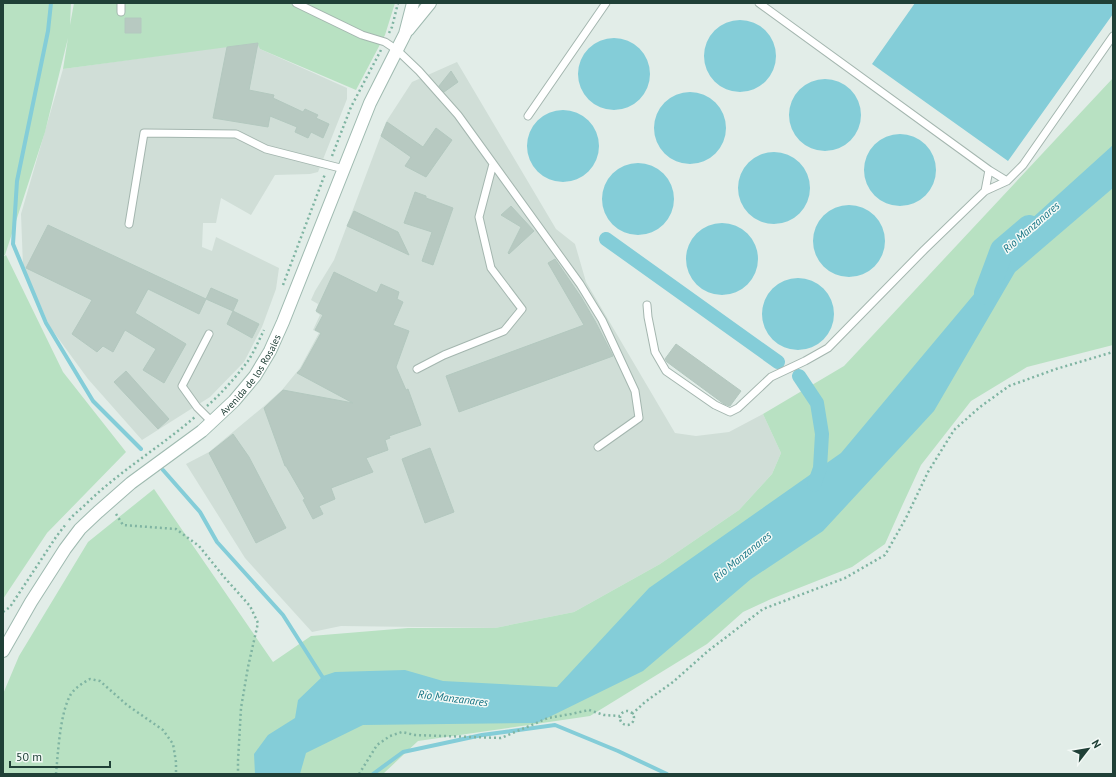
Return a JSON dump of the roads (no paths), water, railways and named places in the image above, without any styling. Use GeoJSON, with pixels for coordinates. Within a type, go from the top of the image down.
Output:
{"type":"FeatureCollection","features":[{"type":"Feature","properties":{"kind":"street","name":"Avenida de los Rosales"},"geometry":{"type":"LineString","coordinates":[[3,652],[31,602],[64,549],[80,530],[131,483],[212,422],[238,396],[255,376],[270,351],[283,322],[370,103],[405,34],[413,3]]}},
{"type":"Feature","properties":{"kind":"street","name":"Avenida de los Rosales"},"geometry":{"type":"LineString","coordinates":[[405,34],[430,3]]}},
{"type":"Feature","properties":{"kind":"lane"},"geometry":{"type":"LineString","coordinates":[[121,3],[121,12]]}},
{"type":"Feature","properties":{"kind":"lane"},"geometry":{"type":"LineString","coordinates":[[296,3],[362,35],[385,42],[397,50],[419,71],[458,115],[584,290],[602,320],[635,391],[639,418],[598,447]]}},
{"type":"Feature","properties":{"kind":"lane"},"geometry":{"type":"LineString","coordinates":[[528,116],[606,3]]}},
{"type":"Feature","properties":{"kind":"lane"},"geometry":{"type":"LineString","coordinates":[[759,3],[989,170],[1007,181]]}},
{"type":"Feature","properties":{"kind":"lane"},"geometry":{"type":"LineString","coordinates":[[647,305],[655,352],[666,371],[715,405],[730,412],[738,408],[771,377],[828,348],[924,250],[985,191],[1007,181],[1023,165],[1113,36]]}},
{"type":"Feature","properties":{"kind":"lane"},"geometry":{"type":"LineString","coordinates":[[129,224],[144,133],[236,134],[266,149],[344,169]]}},
{"type":"Feature","properties":{"kind":"lane"},"geometry":{"type":"LineString","coordinates":[[417,369],[444,355],[504,331],[522,309],[491,268],[479,217],[493,164]]}},
{"type":"Feature","properties":{"kind":"lane"},"geometry":{"type":"LineString","coordinates":[[985,191],[989,170]]}},
{"type":"Feature","properties":{"kind":"lane"},"geometry":{"type":"LineString","coordinates":[[208,334],[182,386],[201,411],[212,422]]}},
{"type":"Feature","properties":{"kind":"water"},"geometry":{"type":"Polygon","coordinates":[[[915,3],[1113,3],[1113,14],[1008,161],[872,64],[915,3]]]}},
{"type":"Feature","properties":{"kind":"water"},"geometry":{"type":"Polygon","coordinates":[[[733,20],[747,20],[754,22],[766,30],[774,42],[776,56],[774,70],[766,82],[754,90],[747,92],[733,92],[726,90],[714,82],[706,70],[704,63],[704,49],[706,42],[714,30],[726,22],[733,20]]]}},
{"type":"Feature","properties":{"kind":"water"},"geometry":{"type":"Polygon","coordinates":[[[607,38],[621,38],[628,40],[640,48],[648,60],[650,74],[648,88],[640,100],[628,108],[621,110],[607,110],[600,108],[588,100],[580,88],[578,81],[578,67],[580,60],[588,48],[600,40],[607,38]]]}},
{"type":"Feature","properties":{"kind":"water"},"geometry":{"type":"Polygon","coordinates":[[[818,79],[832,79],[839,81],[851,89],[859,101],[861,115],[859,129],[851,141],[839,149],[832,151],[818,151],[811,149],[799,141],[791,129],[789,122],[789,108],[791,101],[799,89],[811,81],[818,79]]]}},
{"type":"Feature","properties":{"kind":"water"},"geometry":{"type":"Polygon","coordinates":[[[683,92],[697,92],[704,94],[716,102],[724,114],[726,128],[724,142],[716,154],[704,162],[697,164],[683,164],[676,162],[664,154],[656,142],[654,135],[654,121],[656,114],[664,102],[676,94],[683,92]]]}},
{"type":"Feature","properties":{"kind":"water"},"geometry":{"type":"Polygon","coordinates":[[[556,110],[570,110],[577,112],[589,120],[597,132],[599,146],[597,160],[589,172],[577,180],[570,182],[556,182],[549,180],[537,172],[529,160],[527,153],[527,139],[529,132],[537,120],[549,112],[556,110]]]}},
{"type":"Feature","properties":{"kind":"water"},"geometry":{"type":"Polygon","coordinates":[[[893,134],[907,134],[914,136],[926,144],[934,156],[936,170],[934,184],[926,196],[914,204],[907,206],[893,206],[886,204],[874,196],[866,184],[864,177],[864,163],[866,156],[874,144],[886,136],[893,134]]]}},
{"type":"Feature","properties":{"kind":"water"},"geometry":{"type":"Polygon","coordinates":[[[1113,145],[1113,188],[1015,272],[934,411],[823,531],[751,579],[643,671],[537,723],[363,725],[306,753],[300,774],[255,774],[254,754],[268,735],[295,718],[298,700],[323,676],[335,672],[405,670],[443,681],[557,687],[649,588],[841,453],[991,274],[1008,240],[1113,145]]]}},
{"type":"Feature","properties":{"kind":"water"},"geometry":{"type":"Polygon","coordinates":[[[767,152],[781,152],[788,154],[800,162],[808,174],[810,188],[808,202],[800,214],[788,222],[781,224],[767,224],[760,222],[748,214],[740,202],[738,195],[738,181],[740,174],[748,162],[760,154],[767,152]]]}},
{"type":"Feature","properties":{"kind":"water"},"geometry":{"type":"Polygon","coordinates":[[[631,163],[645,163],[652,165],[664,173],[672,185],[674,199],[672,213],[664,225],[652,233],[645,235],[631,235],[624,233],[612,225],[604,213],[602,206],[602,192],[604,185],[612,173],[624,165],[631,163]]]}},
{"type":"Feature","properties":{"kind":"water"},"geometry":{"type":"Polygon","coordinates":[[[842,205],[856,205],[863,207],[875,215],[883,227],[885,241],[883,255],[875,267],[863,275],[856,277],[842,277],[835,275],[823,267],[815,255],[813,248],[813,234],[815,227],[823,215],[835,207],[842,205]]]}},
{"type":"Feature","properties":{"kind":"water"},"geometry":{"type":"Polygon","coordinates":[[[715,223],[729,223],[736,225],[748,233],[756,245],[758,259],[756,273],[748,285],[736,293],[729,295],[715,295],[708,293],[696,285],[688,273],[686,266],[686,252],[688,245],[696,233],[708,225],[715,223]]]}},
{"type":"Feature","properties":{"kind":"water"},"geometry":{"type":"Polygon","coordinates":[[[791,278],[805,278],[812,280],[824,288],[832,300],[834,314],[832,328],[824,340],[812,348],[805,350],[791,350],[784,348],[772,340],[764,328],[762,321],[762,307],[764,300],[772,288],[784,280],[791,278]]]}},
{"type":"Feature","properties":{"kind":"waterway"},"geometry":{"type":"LineString","coordinates":[[51,3],[48,31],[17,181],[13,244],[46,323],[93,401],[141,449]]}},
{"type":"Feature","properties":{"kind":"waterway","name":"Río Manzanares"},"geometry":{"type":"LineString","coordinates":[[986,293],[1002,250],[1029,227]]}},
{"type":"Feature","properties":{"kind":"waterway"},"geometry":{"type":"LineString","coordinates":[[606,239],[778,362]]}},
{"type":"Feature","properties":{"kind":"waterway"},"geometry":{"type":"LineString","coordinates":[[799,376],[817,403],[822,434],[820,468],[814,485]]}},
{"type":"Feature","properties":{"kind":"waterway"},"geometry":{"type":"LineString","coordinates":[[163,470],[200,512],[217,542],[283,615],[325,681]]}},
{"type":"Feature","properties":{"kind":"waterway"},"geometry":{"type":"LineString","coordinates":[[373,774],[403,752],[482,735],[555,725],[618,751],[667,774]]}}]}
